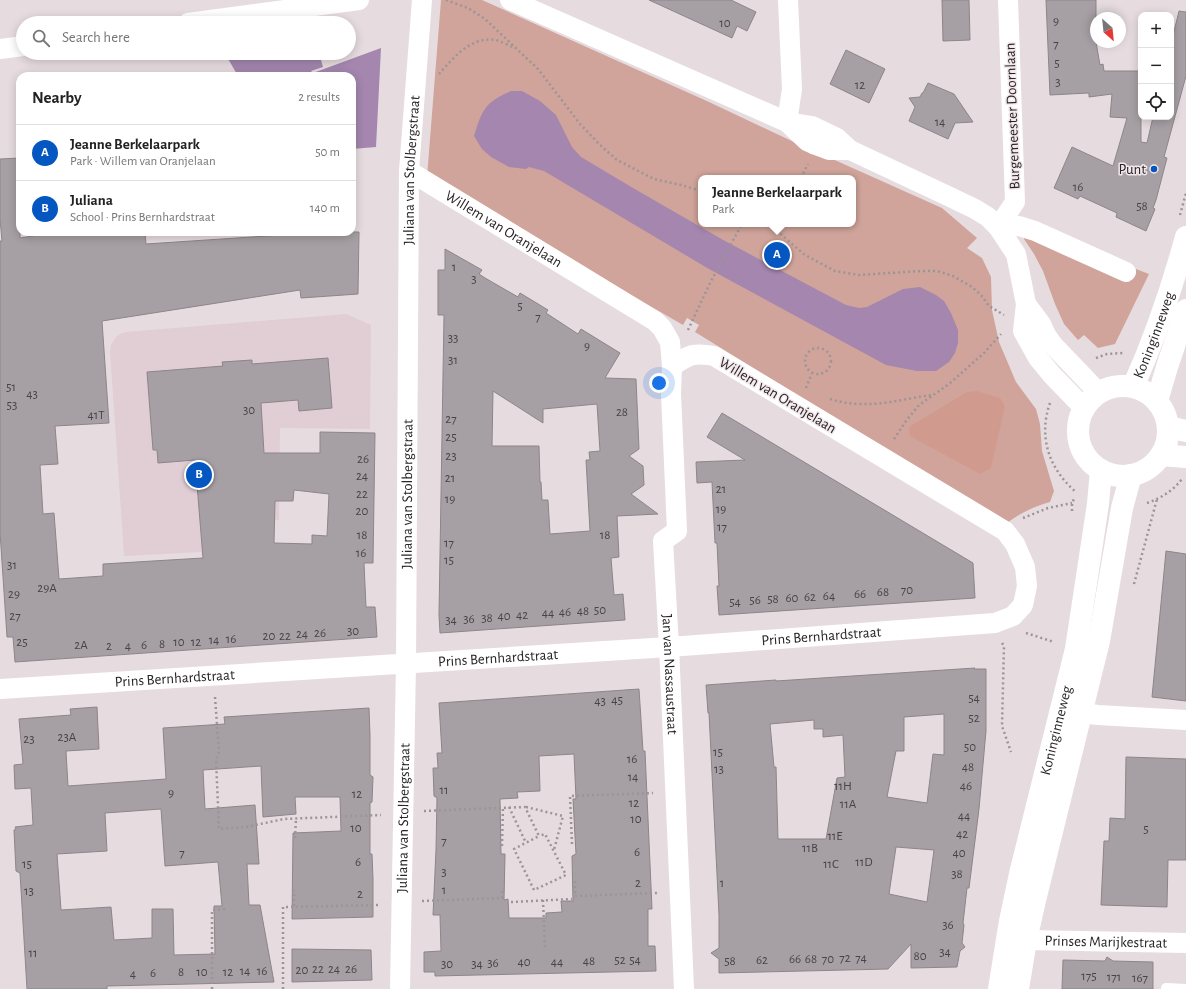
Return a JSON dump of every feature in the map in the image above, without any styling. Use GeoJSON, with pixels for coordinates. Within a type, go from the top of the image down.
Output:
{"type":"FeatureCollection","features":[{"type":"Feature","properties":{"kind":"main road","name":"Koninginneweg"},"geometry":{"type":"LineString","coordinates":[[1133,387],[1147,357],[1176,275],[1186,237]]}},
{"type":"Feature","properties":{"kind":"main road","name":"Koninginneweg"},"geometry":{"type":"LineString","coordinates":[[1157,402],[1186,310]]}},
{"type":"Feature","properties":{"kind":"main road"},"geometry":{"type":"LineString","coordinates":[[1124,386],[1133,387],[1146,392],[1157,402],[1164,414],[1177,429],[1166,442],[1161,455],[1148,468],[1131,475],[1116,475],[1094,466],[1084,454],[1078,439],[1078,423],[1080,415],[1091,401],[1107,389],[1124,386]]}},
{"type":"Feature","properties":{"kind":"main road"},"geometry":{"type":"LineString","coordinates":[[1161,455],[1186,457]]}},
{"type":"Feature","properties":{"kind":"main road","name":"Koninginneweg"},"geometry":{"type":"LineString","coordinates":[[999,989],[1010,921],[1020,874],[1076,649],[1098,504],[1101,470]]}},
{"type":"Feature","properties":{"kind":"main road","name":"Koninginneweg"},"geometry":{"type":"LineString","coordinates":[[1018,989],[1026,940],[1080,713],[1099,641],[1122,508],[1131,475]]}},
{"type":"Feature","properties":{"kind":"street"},"geometry":{"type":"LineString","coordinates":[[240,16],[359,0]]}},
{"type":"Feature","properties":{"kind":"street","name":"Juliana van Stolbergstraat"},"geometry":{"type":"LineString","coordinates":[[400,989],[406,664],[409,171],[422,0]]}},
{"type":"Feature","properties":{"kind":"street"},"geometry":{"type":"LineString","coordinates":[[510,0],[787,122],[807,141],[829,150],[850,150],[948,196],[988,217],[998,227],[1016,254],[1026,304],[1041,324],[1046,335],[1091,401]]}},
{"type":"Feature","properties":{"kind":"street"},"geometry":{"type":"LineString","coordinates":[[787,122],[792,90],[788,0]]}},
{"type":"Feature","properties":{"kind":"street","name":"Burgemeester Doornlaan"},"geometry":{"type":"LineString","coordinates":[[998,227],[1015,202],[1008,0]]}},
{"type":"Feature","properties":{"kind":"street"},"geometry":{"type":"LineString","coordinates":[[0,49],[16,47]]}},
{"type":"Feature","properties":{"kind":"street","name":"Willem van Oranjelaan"},"geometry":{"type":"LineString","coordinates":[[409,171],[655,321],[662,328],[670,342],[672,366],[688,356],[695,354],[714,356],[1005,531]]}},
{"type":"Feature","properties":{"kind":"street"},"geometry":{"type":"LineString","coordinates":[[998,227],[1019,226],[1035,231],[1126,272]]}},
{"type":"Feature","properties":{"kind":"street","name":"Jan van Nassaustraat"},"geometry":{"type":"LineString","coordinates":[[672,366],[671,394],[677,531],[663,541],[684,989]]}},
{"type":"Feature","properties":{"kind":"street","name":"Prins Bernhardstraat"},"geometry":{"type":"LineString","coordinates":[[0,689],[669,647],[995,623],[1013,616],[1024,605],[1027,586],[1025,567],[1015,544],[1005,531]]}},
{"type":"Feature","properties":{"kind":"street"},"geometry":{"type":"LineString","coordinates":[[1080,713],[1186,720]]}},
{"type":"Feature","properties":{"kind":"street","name":"Prinses Marijkestraat"},"geometry":{"type":"LineString","coordinates":[[1026,940],[1186,943]]}},
{"type":"Feature","properties":{"kind":"lane"},"geometry":{"type":"LineString","coordinates":[[1166,988],[1186,989]]}},
{"type":"Feature","properties":{"kind":"path"},"geometry":{"type":"LineString","coordinates":[[446,0],[468,8],[485,19],[538,69],[580,124],[600,145],[618,160],[654,179],[698,190]]}},
{"type":"Feature","properties":{"kind":"path"},"geometry":{"type":"LineString","coordinates":[[415,100],[456,55],[467,46],[483,40],[497,40],[516,49]]}},
{"type":"Feature","properties":{"kind":"path"},"geometry":{"type":"LineString","coordinates":[[688,331],[711,281],[740,227]]}},
{"type":"Feature","properties":{"kind":"path"},"geometry":{"type":"LineString","coordinates":[[772,227],[805,255],[835,271],[859,275],[937,271],[954,276],[972,287],[981,295],[989,306],[1004,316]]}},
{"type":"Feature","properties":{"kind":"path"},"geometry":{"type":"LineString","coordinates":[[882,458],[906,421],[919,405],[949,384],[984,353],[1002,333]]}},
{"type":"Feature","properties":{"kind":"path"},"geometry":{"type":"LineString","coordinates":[[817,348],[826,351],[831,359],[830,368],[822,374],[812,373],[808,370],[805,362],[808,352],[817,348]]}},
{"type":"Feature","properties":{"kind":"path"},"geometry":{"type":"LineString","coordinates":[[824,397],[845,403],[862,404],[887,403],[932,395]]}},
{"type":"Feature","properties":{"kind":"path"},"geometry":{"type":"LineString","coordinates":[[1157,499],[1178,484],[1186,474]]}},
{"type":"Feature","properties":{"kind":"path"},"geometry":{"type":"LineString","coordinates":[[1005,531],[1021,518],[1048,508],[1072,503]]}},
{"type":"Feature","properties":{"kind":"path"},"geometry":{"type":"LineString","coordinates":[[995,623],[1054,642]]}},
{"type":"Feature","properties":{"kind":"path"},"geometry":{"type":"LineString","coordinates":[[995,623],[1004,646],[1002,726],[1010,752]]}},
{"type":"Feature","properties":{"kind":"path"},"geometry":{"type":"LineString","coordinates":[[214,676],[218,752],[216,759],[219,829],[246,827],[296,819],[525,807],[563,816],[554,850]]}},
{"type":"Feature","properties":{"kind":"path"},"geometry":{"type":"LineString","coordinates":[[572,844],[570,796],[676,793]]}},
{"type":"Feature","properties":{"kind":"path"},"geometry":{"type":"LineString","coordinates":[[502,846],[503,807]]}},
{"type":"Feature","properties":{"kind":"path"},"geometry":{"type":"LineString","coordinates":[[509,807],[526,843]]}},
{"type":"Feature","properties":{"kind":"path"},"geometry":{"type":"LineString","coordinates":[[525,807],[539,836]]}},
{"type":"Feature","properties":{"kind":"path"},"geometry":{"type":"LineString","coordinates":[[295,838],[296,819]]}},
{"type":"Feature","properties":{"kind":"path"},"geometry":{"type":"LineString","coordinates":[[545,834],[566,875],[534,890],[514,849],[539,836],[545,834]]}},
{"type":"Feature","properties":{"kind":"path"},"geometry":{"type":"LineString","coordinates":[[574,881],[575,896],[680,892]]}},
{"type":"Feature","properties":{"kind":"path"},"geometry":{"type":"LineString","coordinates":[[294,890],[294,906]]}},
{"type":"Feature","properties":{"kind":"path"},"geometry":{"type":"LineString","coordinates":[[283,989],[283,907],[502,898],[502,890]]}},
{"type":"Feature","properties":{"kind":"path"},"geometry":{"type":"LineString","coordinates":[[511,902],[572,899]]}},
{"type":"Feature","properties":{"kind":"path"},"geometry":{"type":"LineString","coordinates":[[543,900],[545,948]]}},
{"type":"Feature","properties":{"kind":"path"},"geometry":{"type":"LineString","coordinates":[[212,989],[212,910],[228,909]]}},
{"type":"Feature","properties":{"kind":"shaded area"},"geometry":{"type":"Polygon","coordinates":[[[441,0],[482,0],[709,102],[811,150],[809,153],[817,156],[819,153],[942,208],[977,238],[967,248],[982,258],[991,277],[992,310],[999,342],[1016,382],[1036,409],[1040,424],[1042,451],[1054,491],[1050,502],[1028,510],[1007,523],[695,332],[699,325],[687,318],[683,325],[427,177],[441,0]]]}},
{"type":"Feature","properties":{"kind":"shaded area"},"geometry":{"type":"Polygon","coordinates":[[[381,48],[376,147],[356,149],[356,72],[316,72],[348,60],[356,60],[356,57],[381,48]]]}},
{"type":"Feature","properties":{"kind":"shaded area"},"geometry":{"type":"Polygon","coordinates":[[[229,60],[321,60],[323,67],[311,71],[312,72],[236,72],[229,60]]]}},
{"type":"Feature","properties":{"kind":"shaded area"},"geometry":{"type":"Polygon","coordinates":[[[511,91],[522,91],[540,101],[556,115],[572,147],[581,157],[698,225],[698,227],[701,227],[846,305],[859,308],[867,307],[903,289],[920,287],[936,295],[944,301],[958,330],[958,343],[955,353],[949,362],[936,371],[917,371],[886,365],[709,269],[544,171],[529,167],[526,169],[509,167],[491,157],[482,149],[474,136],[482,113],[490,103],[511,91]]]}},
{"type":"Feature","properties":{"kind":"shaded area"},"geometry":{"type":"Polygon","coordinates":[[[1028,235],[1129,282],[1136,269],[1149,274],[1115,344],[1098,348],[1084,335],[1078,340],[1064,324],[1043,271],[1024,239],[1025,236],[1028,235]]]}},
{"type":"Feature","properties":{"kind":"shaded area"},"geometry":{"type":"Polygon","coordinates":[[[346,314],[371,325],[370,429],[280,428],[279,520],[259,522],[259,549],[124,556],[110,351],[111,345],[116,337],[126,332],[346,314]]]}},
{"type":"Feature","properties":{"kind":"shaded area"},"geometry":{"type":"Polygon","coordinates":[[[976,391],[1000,398],[1005,406],[991,468],[980,474],[910,436],[909,427],[967,392],[976,391]]]}},
{"type":"Feature","properties":{"kind":"building"},"geometry":{"type":"Polygon","coordinates":[[[649,0],[731,0],[756,12],[747,31],[737,26],[732,38],[649,0]]]}},
{"type":"Feature","properties":{"kind":"building"},"geometry":{"type":"Polygon","coordinates":[[[942,0],[969,0],[970,40],[943,41],[942,0]]]}},
{"type":"Feature","properties":{"kind":"building"},"geometry":{"type":"Polygon","coordinates":[[[1046,0],[1096,0],[1096,12],[1090,12],[1090,48],[1097,48],[1100,65],[1103,64],[1104,71],[1138,71],[1138,120],[1141,120],[1141,142],[1147,143],[1152,120],[1174,120],[1174,32],[1179,11],[1186,12],[1186,76],[1164,157],[1167,158],[1153,208],[1155,209],[1146,231],[1116,217],[1117,213],[1080,196],[1078,199],[1054,188],[1072,147],[1113,166],[1127,118],[1110,117],[1112,94],[1089,97],[1089,93],[1050,95],[1046,0]]]}},
{"type":"Feature","properties":{"kind":"building"},"geometry":{"type":"Polygon","coordinates":[[[846,50],[885,69],[869,103],[830,84],[846,50]]]}},
{"type":"Feature","properties":{"kind":"building"},"geometry":{"type":"Polygon","coordinates":[[[928,83],[954,94],[973,122],[955,123],[948,139],[909,121],[915,107],[909,98],[920,97],[928,83]]]}},
{"type":"Feature","properties":{"kind":"building"},"geometry":{"type":"Polygon","coordinates":[[[16,158],[16,236],[20,236],[20,238],[32,236],[145,236],[146,244],[267,236],[356,236],[356,232],[359,232],[358,294],[301,298],[300,290],[102,321],[109,423],[55,426],[58,464],[40,465],[43,514],[54,513],[59,579],[103,576],[103,564],[203,558],[195,460],[158,463],[157,450],[153,450],[147,372],[223,366],[222,362],[252,360],[252,364],[328,358],[332,408],[299,411],[298,400],[261,403],[264,453],[320,453],[320,432],[375,433],[373,563],[364,563],[366,607],[375,607],[377,637],[15,662],[13,637],[7,637],[0,532],[0,241],[2,241],[0,219],[0,159],[16,158]],[[294,490],[293,501],[275,501],[274,543],[312,544],[312,535],[327,536],[329,494],[294,490]]]}},
{"type":"Feature","properties":{"kind":"building"},"geometry":{"type":"Polygon","coordinates":[[[445,249],[482,270],[479,274],[485,278],[518,297],[520,293],[548,310],[546,313],[578,334],[581,329],[620,353],[605,378],[636,379],[639,449],[629,456],[643,466],[644,485],[631,494],[658,514],[617,516],[619,557],[611,558],[614,595],[623,594],[625,620],[440,633],[439,615],[444,315],[438,315],[438,270],[445,270],[445,249]],[[493,391],[492,446],[539,446],[542,500],[548,500],[550,534],[590,531],[586,460],[590,460],[589,452],[600,451],[597,404],[543,409],[543,423],[493,391]]]}},
{"type":"Feature","properties":{"kind":"building"},"geometry":{"type":"Polygon","coordinates":[[[722,413],[973,563],[975,598],[719,615],[717,543],[715,543],[712,482],[697,483],[696,462],[745,460],[707,437],[722,413]]]}},
{"type":"Feature","properties":{"kind":"building"},"geometry":{"type":"Polygon","coordinates":[[[1166,551],[1186,554],[1186,701],[1152,697],[1166,551]]]}},
{"type":"Feature","properties":{"kind":"building"},"geometry":{"type":"Polygon","coordinates":[[[975,668],[974,669],[986,669],[986,731],[979,809],[963,923],[962,943],[965,947],[960,951],[957,967],[911,968],[911,944],[888,969],[719,973],[719,959],[711,953],[719,948],[719,915],[709,713],[706,685],[975,668]],[[944,714],[904,717],[904,751],[896,751],[887,797],[927,803],[933,754],[944,755],[944,714]],[[814,720],[770,724],[774,767],[776,767],[778,839],[826,839],[837,778],[845,777],[843,735],[823,737],[823,729],[814,729],[814,720]],[[896,847],[889,894],[927,902],[934,850],[896,847]]]}},
{"type":"Feature","properties":{"kind":"building"},"geometry":{"type":"Polygon","coordinates":[[[639,689],[643,751],[645,751],[652,909],[648,909],[648,946],[655,946],[656,971],[435,976],[435,972],[424,972],[424,952],[441,951],[440,915],[433,915],[437,798],[434,796],[433,768],[438,768],[437,753],[442,753],[439,703],[639,689]],[[574,754],[539,756],[540,791],[517,792],[518,798],[500,799],[501,854],[505,854],[504,900],[508,899],[509,918],[546,918],[546,913],[562,912],[561,901],[573,901],[572,856],[576,854],[573,799],[576,799],[574,754]]]}},
{"type":"Feature","properties":{"kind":"building"},"geometry":{"type":"Polygon","coordinates":[[[97,707],[99,749],[66,751],[68,786],[166,779],[163,728],[225,724],[224,717],[369,708],[370,775],[373,777],[372,802],[370,803],[370,854],[372,854],[373,917],[292,919],[293,833],[341,831],[340,797],[295,797],[296,814],[263,817],[261,766],[203,770],[205,809],[255,805],[259,864],[247,864],[249,905],[260,905],[274,982],[107,986],[107,989],[27,989],[20,873],[16,871],[14,830],[16,829],[15,827],[33,825],[31,788],[15,789],[14,765],[23,764],[19,719],[71,715],[70,709],[97,707]],[[161,809],[105,813],[107,851],[57,854],[61,910],[111,907],[114,940],[152,938],[152,909],[173,909],[174,955],[215,954],[214,906],[222,906],[218,862],[165,866],[161,809]]]}},
{"type":"Feature","properties":{"kind":"building"},"geometry":{"type":"Polygon","coordinates":[[[1126,757],[1186,759],[1186,860],[1168,860],[1167,907],[1101,905],[1104,841],[1109,841],[1110,818],[1125,819],[1126,757]]]}},
{"type":"Feature","properties":{"kind":"building"},"geometry":{"type":"Polygon","coordinates":[[[292,949],[371,950],[372,980],[292,982],[292,949]]]}},
{"type":"Feature","properties":{"kind":"building"},"geometry":{"type":"Polygon","coordinates":[[[1107,957],[1113,961],[1153,962],[1153,989],[1062,989],[1063,960],[1105,961],[1107,957]]]}},
{"type":"Feature","properties":{"kind":"place","name":"Punt"},"geometry":{"type":"Point","coordinates":[1154,169]}},
{"type":"Feature","properties":{"kind":"place","name":"Jeanne Berkelaarpark"},"geometry":{"type":"Point","coordinates":[777,255]}},
{"type":"Feature","properties":{"kind":"place","name":"Juliana"},"geometry":{"type":"Point","coordinates":[199,475]}}]}
